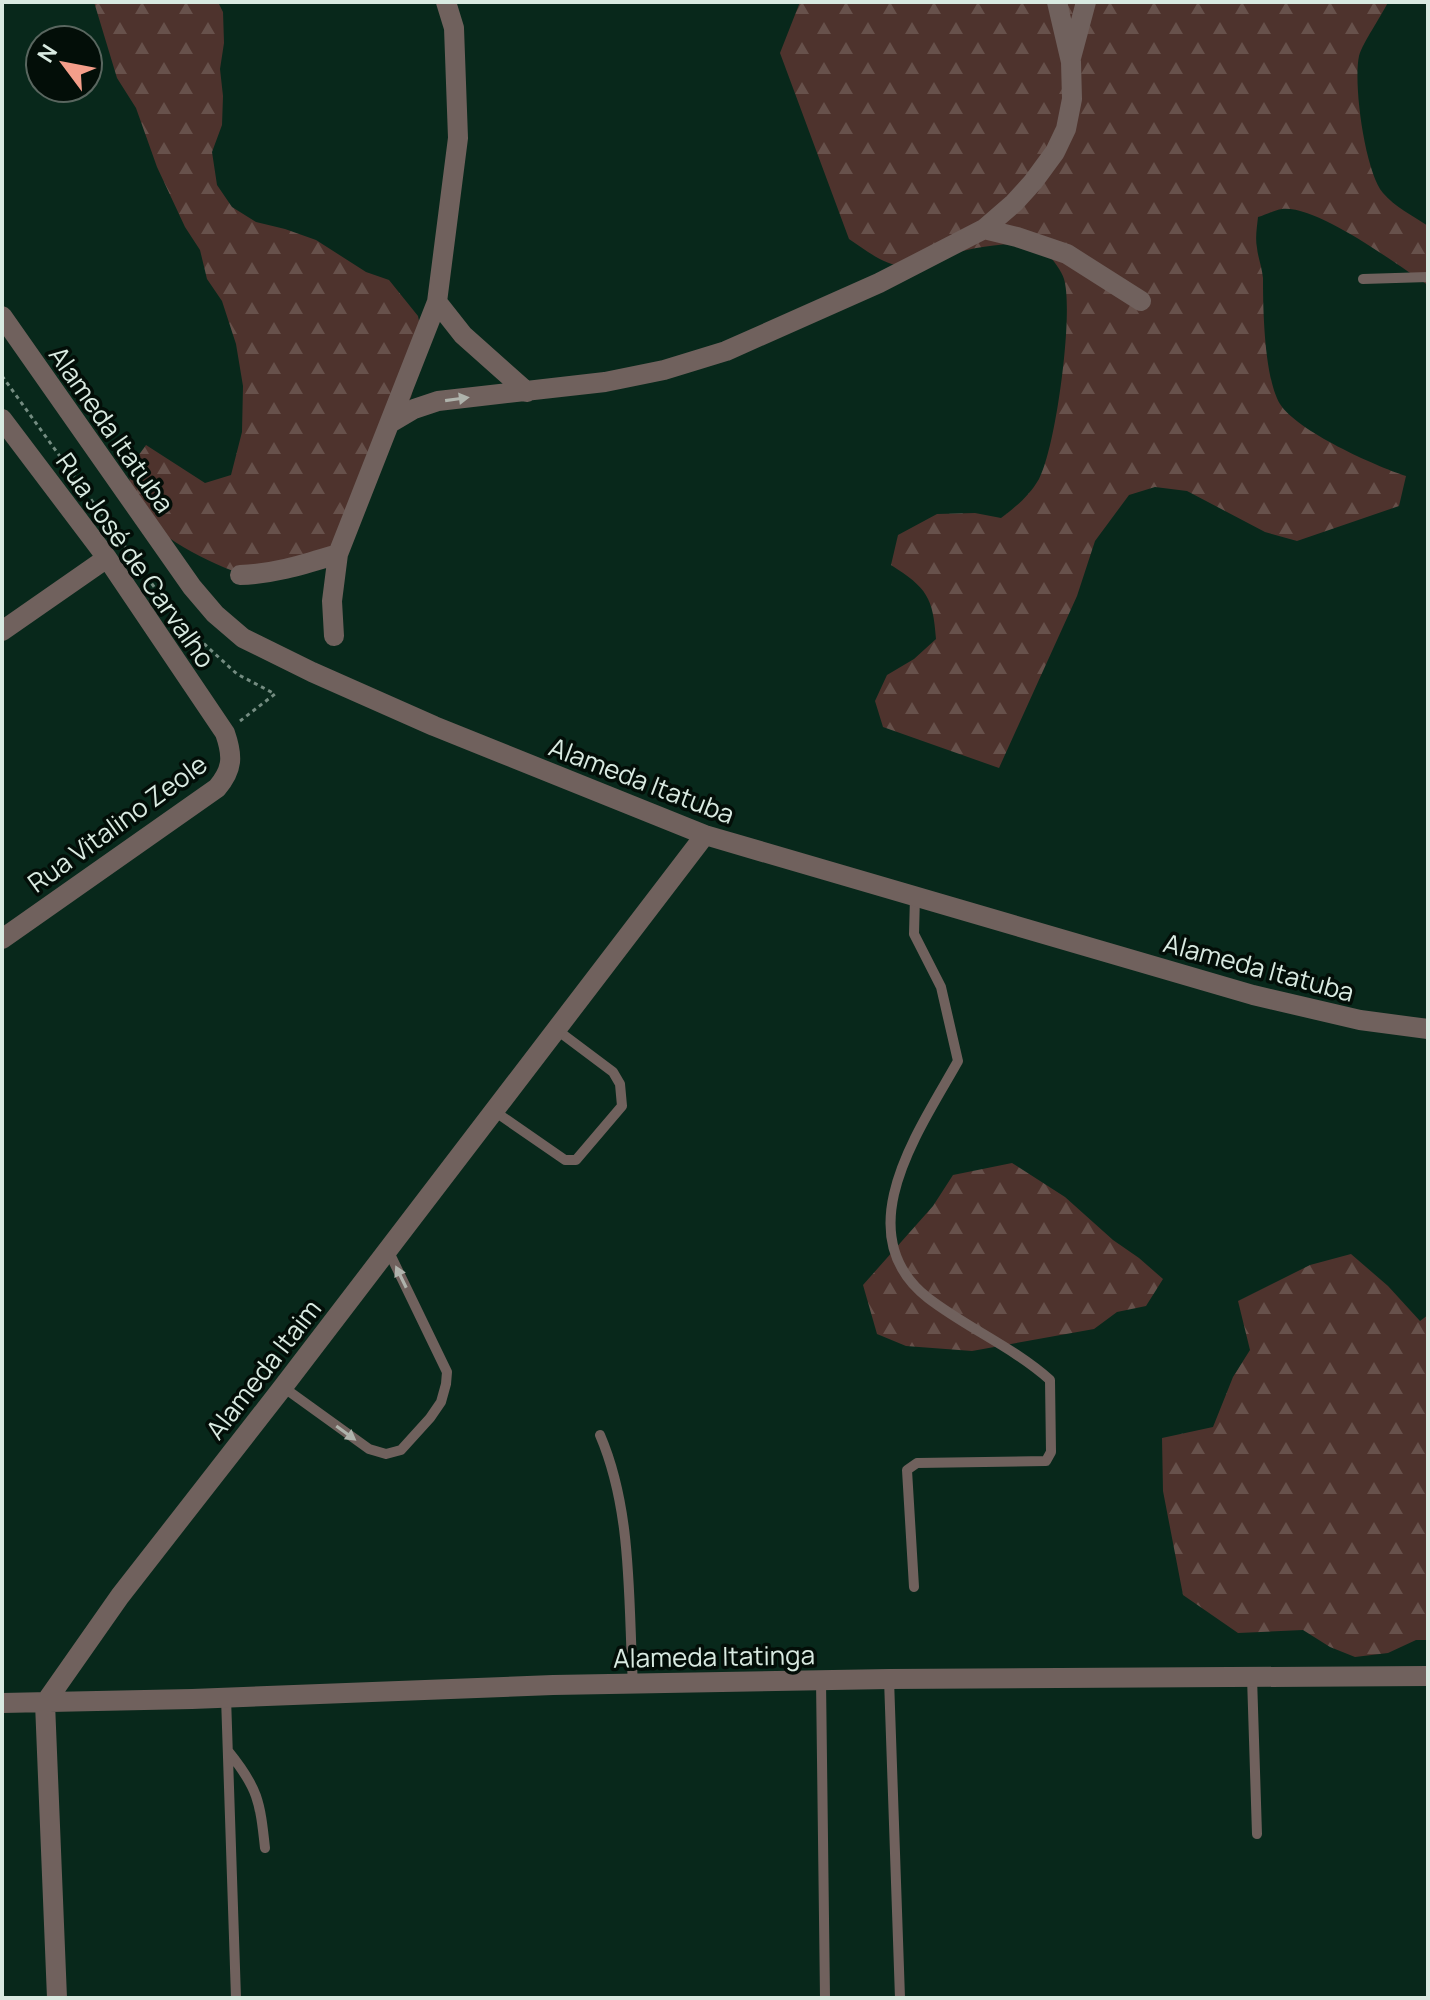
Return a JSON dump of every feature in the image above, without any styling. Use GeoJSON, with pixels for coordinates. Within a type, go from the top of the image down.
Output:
{"type":"FeatureCollection","features":[{"type":"Feature","properties":{"kind":"street"},"geometry":{"type":"LineString","coordinates":[[446,2],[454,28]]}},
{"type":"Feature","properties":{"kind":"street"},"geometry":{"type":"LineString","coordinates":[[334,636],[332,601],[338,554],[437,302],[458,138],[454,28],[459,2]]}},
{"type":"Feature","properties":{"kind":"street"},"geometry":{"type":"LineString","coordinates":[[392,422],[414,409],[438,401],[605,382],[664,370],[726,351],[879,283],[984,229],[1014,203],[1055,152],[1066,129],[1072,99],[1071,62],[1057,2]]}},
{"type":"Feature","properties":{"kind":"street"},"geometry":{"type":"LineString","coordinates":[[1071,62],[1086,2]]}},
{"type":"Feature","properties":{"kind":"street"},"geometry":{"type":"LineString","coordinates":[[984,229],[1067,254],[1141,301]]}},
{"type":"Feature","properties":{"kind":"street"},"geometry":{"type":"LineString","coordinates":[[437,302],[463,335],[527,392]]}},
{"type":"Feature","properties":{"kind":"street","name":"Alameda Itatuba"},"geometry":{"type":"LineString","coordinates":[[2,316],[192,587],[215,614],[243,638],[434,726],[705,835],[1253,995],[1360,1020],[1428,1029]]}},
{"type":"Feature","properties":{"kind":"street","name":"Rua José de Carvalho"},"geometry":{"type":"LineString","coordinates":[[2,419],[107,558],[225,733]]}},
{"type":"Feature","properties":{"kind":"street"},"geometry":{"type":"LineString","coordinates":[[240,575],[301,566],[338,554]]}},
{"type":"Feature","properties":{"kind":"street"},"geometry":{"type":"LineString","coordinates":[[2,631],[107,558]]}},
{"type":"Feature","properties":{"kind":"street","name":"Rua Vitalino Zeole"},"geometry":{"type":"LineString","coordinates":[[2,939],[217,788],[228,774],[232,760],[225,733]]}},
{"type":"Feature","properties":{"kind":"street","name":"Alameda Itaim"},"geometry":{"type":"LineString","coordinates":[[45,1703],[120,1596],[705,835]]}},
{"type":"Feature","properties":{"kind":"street","name":"Alameda Itatinga"},"geometry":{"type":"LineString","coordinates":[[2,1703],[821,1680],[1428,1676]]}},
{"type":"Feature","properties":{"kind":"street"},"geometry":{"type":"LineString","coordinates":[[45,1703],[57,1998]]}},
{"type":"Feature","properties":{"kind":"lane"},"geometry":{"type":"LineString","coordinates":[[1363,279],[1428,277]]}},
{"type":"Feature","properties":{"kind":"lane"},"geometry":{"type":"LineString","coordinates":[[914,1587],[907,1470],[917,1463],[1046,1461],[1051,1452],[1050,1380],[1031,1363],[927,1297],[901,1270],[890,1235],[893,1194],[904,1159],[958,1061],[941,987],[914,934],[915,896]]}},
{"type":"Feature","properties":{"kind":"lane"},"geometry":{"type":"LineString","coordinates":[[494,1111],[565,1160],[576,1160],[622,1106],[620,1084],[613,1072],[557,1030]]}},
{"type":"Feature","properties":{"kind":"lane"},"geometry":{"type":"LineString","coordinates":[[283,1387],[369,1449],[386,1454],[401,1450],[430,1418],[441,1402],[447,1372],[388,1250]]}},
{"type":"Feature","properties":{"kind":"lane"},"geometry":{"type":"LineString","coordinates":[[600,1435],[614,1467],[622,1512],[633,1684]]}},
{"type":"Feature","properties":{"kind":"lane"},"geometry":{"type":"LineString","coordinates":[[1252,1677],[1257,1834]]}},
{"type":"Feature","properties":{"kind":"lane"},"geometry":{"type":"LineString","coordinates":[[889,1679],[900,1998]]}},
{"type":"Feature","properties":{"kind":"lane"},"geometry":{"type":"LineString","coordinates":[[821,1680],[825,1998]]}},
{"type":"Feature","properties":{"kind":"lane"},"geometry":{"type":"LineString","coordinates":[[226,1697],[236,1998]]}},
{"type":"Feature","properties":{"kind":"lane"},"geometry":{"type":"LineString","coordinates":[[228,1751],[247,1774],[260,1803],[265,1848]]}},
{"type":"Feature","properties":{"kind":"path"},"geometry":{"type":"LineString","coordinates":[[2,376],[178,620],[237,674],[275,694],[225,733]]}},
{"type":"Feature","properties":{"kind":"green space"},"geometry":{"type":"Polygon","coordinates":[[[94,2],[218,2],[223,12],[224,43],[220,69],[222,125],[212,152],[217,185],[232,207],[256,222],[316,240],[366,272],[389,280],[418,316],[424,345],[411,397],[345,530],[325,553],[252,578],[214,563],[172,540],[140,510],[131,492],[130,472],[146,445],[205,483],[231,475],[242,432],[243,386],[236,344],[222,301],[207,279],[200,250],[185,227],[157,167],[136,108],[117,78],[104,35],[104,24],[101,24],[94,2]]]}},
{"type":"Feature","properties":{"kind":"green space"},"geometry":{"type":"Polygon","coordinates":[[[800,2],[1388,2],[1359,56],[1362,127],[1371,167],[1383,193],[1428,226],[1428,285],[1357,238],[1316,216],[1297,210],[1282,209],[1258,217],[1256,240],[1263,278],[1268,360],[1280,404],[1319,436],[1406,476],[1399,506],[1297,541],[1265,532],[1187,491],[1155,487],[1129,495],[1095,541],[1077,596],[999,768],[883,727],[875,701],[887,675],[914,659],[936,639],[933,613],[926,595],[913,580],[891,565],[898,535],[937,514],[975,513],[1001,518],[1031,491],[1039,479],[1051,439],[1062,380],[1067,320],[1064,279],[1047,254],[1023,245],[976,248],[904,266],[882,260],[849,239],[780,53],[800,2]]]}},
{"type":"Feature","properties":{"kind":"green space"},"geometry":{"type":"Polygon","coordinates":[[[1012,1163],[1065,1197],[1163,1279],[1146,1306],[1117,1312],[1094,1329],[972,1351],[906,1346],[877,1334],[863,1285],[933,1206],[953,1175],[1012,1163]]]}},
{"type":"Feature","properties":{"kind":"green space"},"geometry":{"type":"Polygon","coordinates":[[[1351,1254],[1388,1286],[1420,1321],[1428,1315],[1428,1640],[1416,1640],[1388,1653],[1355,1657],[1330,1647],[1303,1630],[1238,1633],[1183,1595],[1163,1491],[1162,1438],[1213,1427],[1233,1377],[1250,1350],[1238,1301],[1310,1265],[1351,1254]]]}}]}
